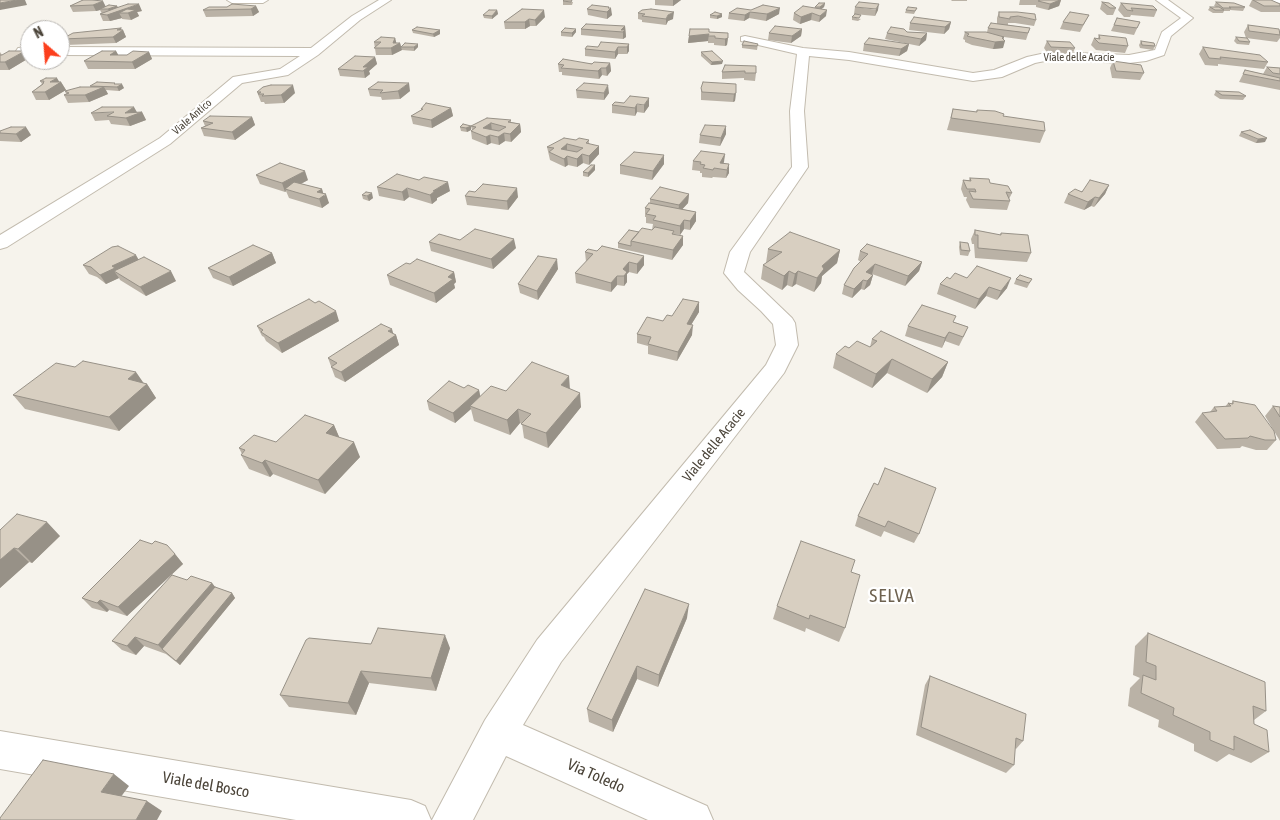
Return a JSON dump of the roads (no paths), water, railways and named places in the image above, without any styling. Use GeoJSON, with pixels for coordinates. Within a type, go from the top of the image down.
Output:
{"type":"FeatureCollection","features":[{"type":"Feature","properties":{"kind":"street"},"geometry":{"type":"LineString","coordinates":[[232,0],[263,0]]}},
{"type":"Feature","properties":{"kind":"street","name":"Viale Antico"},"geometry":{"type":"LineString","coordinates":[[0,243],[165,141],[215,97],[238,80],[284,72],[314,52],[356,18],[386,0]]}},
{"type":"Feature","properties":{"kind":"street","name":"Viale delle Acacie"},"geometry":{"type":"LineString","coordinates":[[744,39],[803,52],[849,56],[973,77],[997,74],[1031,60],[1050,56],[1129,59],[1146,57],[1160,52],[1166,34],[1188,18],[1161,0]]}},
{"type":"Feature","properties":{"kind":"street"},"geometry":{"type":"LineString","coordinates":[[70,51],[314,52]]}},
{"type":"Feature","properties":{"kind":"street","name":"Viale delle Acacie"},"geometry":{"type":"LineString","coordinates":[[452,820],[498,733],[550,651],[776,368],[787,346],[784,323],[769,306],[744,286],[734,274],[740,252],[800,167],[797,111],[803,52]]}},
{"type":"Feature","properties":{"kind":"street","name":"Via Toledo"},"geometry":{"type":"LineString","coordinates":[[498,733],[693,820]]}},
{"type":"Feature","properties":{"kind":"street","name":"Viale del Bosco"},"geometry":{"type":"LineString","coordinates":[[0,750],[411,820]]}},
{"type":"Feature","properties":{"kind":"street"},"geometry":{"type":"LineString","coordinates":[[35,790],[56,759]]}},
{"type":"Feature","properties":{"kind":"district","name":"SELVA"},"geometry":{"type":"Point","coordinates":[892,596]}}]}
